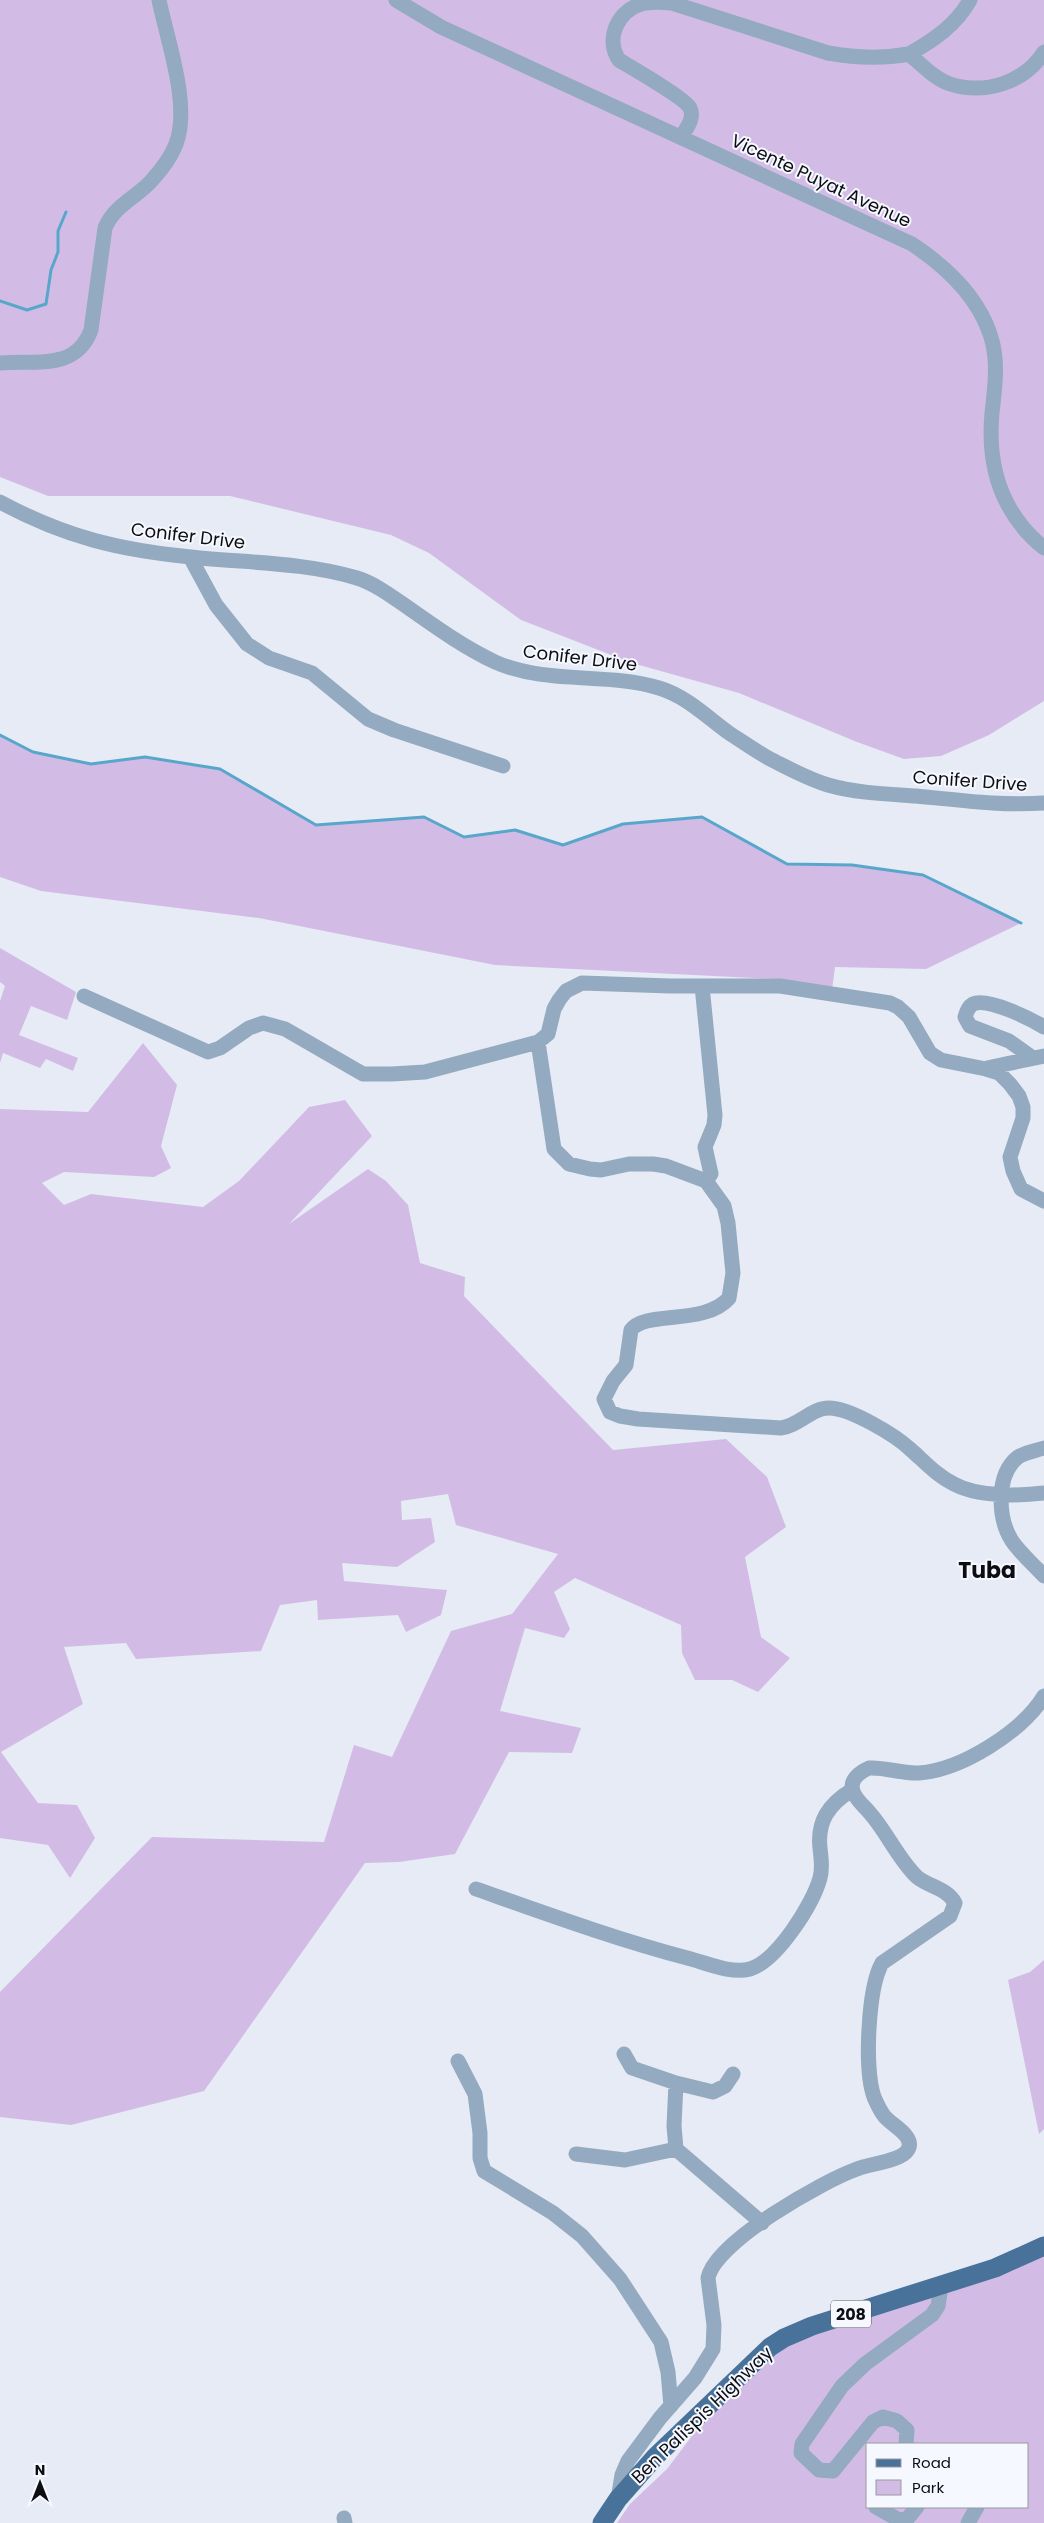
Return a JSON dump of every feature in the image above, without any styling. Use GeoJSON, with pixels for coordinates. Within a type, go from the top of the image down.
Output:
{"type":"FeatureCollection","features":[{"type":"Feature","properties":{"kind":"main road","name":"Ben Palispis Highway"},"geometry":{"type":"LineString","coordinates":[[602,2523],[618,2499],[656,2456],[770,2347],[784,2338],[812,2326],[941,2287],[995,2268],[1044,2246]]}},
{"type":"Feature","properties":{"kind":"street"},"geometry":{"type":"LineString","coordinates":[[0,363],[54,361],[74,354],[86,343],[91,330],[105,228],[109,218],[116,208],[148,185],[164,167],[176,144],[180,108],[159,0]]}},
{"type":"Feature","properties":{"kind":"street","name":"Vicente Puyat Avenue"},"geometry":{"type":"LineString","coordinates":[[396,0],[441,27],[912,244],[936,260],[955,279],[978,308],[990,334],[996,361],[992,446],[996,479],[1010,513],[1031,538],[1044,548]]}},
{"type":"Feature","properties":{"kind":"street"},"geometry":{"type":"LineString","coordinates":[[681,137],[690,123],[691,114],[686,102],[619,60],[613,51],[612,35],[617,23],[640,4],[672,3],[828,53],[866,59],[909,54],[937,37],[955,21],[970,0]]}},
{"type":"Feature","properties":{"kind":"street"},"geometry":{"type":"LineString","coordinates":[[909,54],[937,78],[950,84],[972,88],[998,86],[1013,80],[1028,71],[1044,52]]}},
{"type":"Feature","properties":{"kind":"street","name":"Conifer Drive"},"geometry":{"type":"LineString","coordinates":[[0,502],[37,522],[76,537],[122,548],[190,557],[280,564],[327,571],[360,579],[387,593],[474,652],[495,662],[520,672],[635,682],[662,688],[686,701],[770,759],[800,774],[829,785],[867,792],[1008,804],[1044,803]]}},
{"type":"Feature","properties":{"kind":"street"},"geometry":{"type":"LineString","coordinates":[[190,557],[216,605],[247,644],[269,658],[312,673],[368,718],[394,730],[503,766]]}},
{"type":"Feature","properties":{"kind":"street"},"geometry":{"type":"LineString","coordinates":[[84,996],[208,1052],[220,1048],[257,1024],[272,1024],[285,1029],[363,1074],[425,1072],[538,1042],[548,1034],[554,1009],[559,1000],[566,991],[582,983],[780,986],[890,1003],[898,1007],[910,1018],[930,1053],[941,1060],[986,1069],[999,1074],[1019,1096],[1023,1118],[1012,1146],[1010,1158],[1013,1171],[1021,1189],[1044,1201]]}},
{"type":"Feature","properties":{"kind":"street"},"geometry":{"type":"LineString","coordinates":[[702,986],[715,1114],[714,1125],[705,1147],[711,1174],[706,1181]]}},
{"type":"Feature","properties":{"kind":"street"},"geometry":{"type":"LineString","coordinates":[[1041,1058],[1009,1041],[970,1026],[965,1017],[968,1008],[974,1004],[987,1003],[1030,1019],[1044,1027]]}},
{"type":"Feature","properties":{"kind":"street"},"geometry":{"type":"LineString","coordinates":[[538,1042],[554,1149],[569,1164],[601,1170],[629,1164],[666,1166],[706,1181],[724,1206],[728,1222],[734,1273],[732,1292],[725,1303],[714,1309],[677,1318],[649,1319],[634,1325],[631,1330],[626,1365],[604,1398],[610,1412],[638,1419],[781,1428],[791,1426],[821,1409],[839,1409],[903,1444],[928,1467],[954,1484],[1002,1494],[1044,1492]]}},
{"type":"Feature","properties":{"kind":"street"},"geometry":{"type":"LineString","coordinates":[[986,1069],[1041,1058]]}},
{"type":"Feature","properties":{"kind":"street"},"geometry":{"type":"LineString","coordinates":[[1044,1448],[1028,1452],[1014,1461],[1004,1481],[1002,1494],[1004,1522],[1007,1531],[1018,1548],[1044,1576]]}},
{"type":"Feature","properties":{"kind":"street"},"geometry":{"type":"LineString","coordinates":[[476,1888],[591,1930],[646,1947],[730,1970],[749,1969],[759,1965],[779,1949],[791,1933],[820,1878],[819,1837],[821,1821],[835,1802],[852,1790],[857,1775],[869,1768],[916,1773],[933,1770],[960,1761],[1004,1738],[1019,1727],[1037,1709],[1044,1696]]}},
{"type":"Feature","properties":{"kind":"street"},"geometry":{"type":"LineString","coordinates":[[618,2499],[622,2475],[628,2461],[670,2406],[696,2378],[713,2349],[714,2325],[709,2290],[710,2271],[720,2255],[792,2201],[813,2189],[857,2169],[899,2157],[908,2150],[907,2136],[886,2118],[874,2095],[869,2054],[873,1988],[876,1974],[882,1963],[950,1916],[954,1903],[948,1894],[926,1883],[913,1873],[852,1790]]}},
{"type":"Feature","properties":{"kind":"street"},"geometry":{"type":"LineString","coordinates":[[624,2054],[632,2068],[676,2084],[713,2092],[725,2086],[733,2074]]}},
{"type":"Feature","properties":{"kind":"street"},"geometry":{"type":"LineString","coordinates":[[458,2061],[475,2094],[480,2132],[480,2158],[484,2172],[560,2219],[582,2236],[620,2279],[661,2342],[668,2372],[670,2406]]}},
{"type":"Feature","properties":{"kind":"street"},"geometry":{"type":"LineString","coordinates":[[676,2084],[674,2126],[676,2149],[762,2223]]}},
{"type":"Feature","properties":{"kind":"street"},"geometry":{"type":"LineString","coordinates":[[576,2154],[625,2160],[676,2149]]}},
{"type":"Feature","properties":{"kind":"street"},"geometry":{"type":"LineString","coordinates":[[906,2443],[907,2430],[897,2421],[883,2417],[873,2422],[833,2472],[819,2470],[801,2453],[802,2444],[842,2386],[865,2364],[932,2315],[938,2306],[941,2287]]}},
{"type":"Feature","properties":{"kind":"street"},"geometry":{"type":"LineString","coordinates":[[878,2508],[899,2520],[907,2519],[916,2508]]}},
{"type":"Feature","properties":{"kind":"street"},"geometry":{"type":"LineString","coordinates":[[968,2523],[976,2508]]}},
{"type":"Feature","properties":{"kind":"green space"},"geometry":{"type":"Polygon","coordinates":[[[0,0],[1044,0],[1044,701],[989,735],[941,756],[904,759],[857,742],[739,693],[632,663],[521,620],[429,553],[391,535],[230,496],[48,496],[0,477],[0,0]]]}},
{"type":"Feature","properties":{"kind":"green space"},"geometry":{"type":"Polygon","coordinates":[[[0,735],[33,752],[91,764],[145,757],[220,769],[316,825],[424,817],[464,837],[515,830],[563,845],[623,824],[702,817],[787,864],[852,865],[923,875],[1021,923],[926,969],[835,967],[832,990],[776,979],[495,965],[259,918],[41,891],[0,877],[0,735]]]}},
{"type":"Feature","properties":{"kind":"green space"},"geometry":{"type":"Polygon","coordinates":[[[0,948],[76,992],[67,1020],[31,1006],[19,1035],[78,1058],[73,1071],[46,1059],[40,1068],[3,1053],[0,1063],[0,1001],[5,986],[0,982],[0,948]]]}},
{"type":"Feature","properties":{"kind":"green space"},"geometry":{"type":"Polygon","coordinates":[[[143,1043],[177,1085],[161,1146],[171,1168],[154,1177],[64,1172],[42,1183],[64,1205],[91,1194],[203,1207],[239,1181],[309,1107],[345,1100],[372,1136],[289,1224],[368,1169],[386,1181],[408,1205],[420,1263],[465,1277],[464,1296],[613,1450],[726,1439],[767,1477],[786,1527],[745,1557],[761,1637],[790,1658],[758,1692],[732,1680],[695,1680],[682,1653],[681,1625],[575,1578],[554,1592],[570,1629],[564,1638],[525,1628],[500,1711],[581,1728],[572,1753],[509,1752],[455,1854],[399,1862],[365,1863],[204,2091],[71,2125],[0,2117],[0,1992],[152,1837],[324,1842],[354,1745],[392,1757],[451,1631],[512,1614],[558,1554],[456,1525],[448,1494],[401,1501],[402,1520],[431,1518],[435,1542],[397,1567],[342,1563],[344,1581],[447,1590],[441,1615],[406,1632],[398,1615],[318,1620],[317,1600],[280,1605],[261,1651],[136,1659],[126,1643],[64,1647],[83,1704],[1,1752],[38,1803],[77,1805],[95,1838],[70,1878],[48,1845],[0,1838],[0,1109],[88,1112],[143,1043]]]}},
{"type":"Feature","properties":{"kind":"green space"},"geometry":{"type":"Polygon","coordinates":[[[1044,1960],[1044,2129],[1039,2134],[1008,1980],[1030,1972],[1044,1960]]]}},
{"type":"Feature","properties":{"kind":"green space"},"geometry":{"type":"Polygon","coordinates":[[[1044,2248],[1044,2523],[617,2523],[630,2504],[667,2469],[698,2428],[778,2348],[1044,2248]]]}},
{"type":"Feature","properties":{"kind":"waterway"},"geometry":{"type":"LineString","coordinates":[[0,301],[27,310],[46,304],[51,270],[58,252],[58,231],[66,212]]}},
{"type":"Feature","properties":{"kind":"waterway"},"geometry":{"type":"LineString","coordinates":[[0,735],[33,752],[91,764],[145,757],[220,769],[316,825],[424,817],[464,837],[515,830],[563,845],[623,824],[702,817],[787,864],[852,865],[923,875],[1021,923]]}},
{"type":"Feature","properties":{"kind":"district","name":"Tuba"},"geometry":{"type":"Point","coordinates":[987,1570]}}]}
